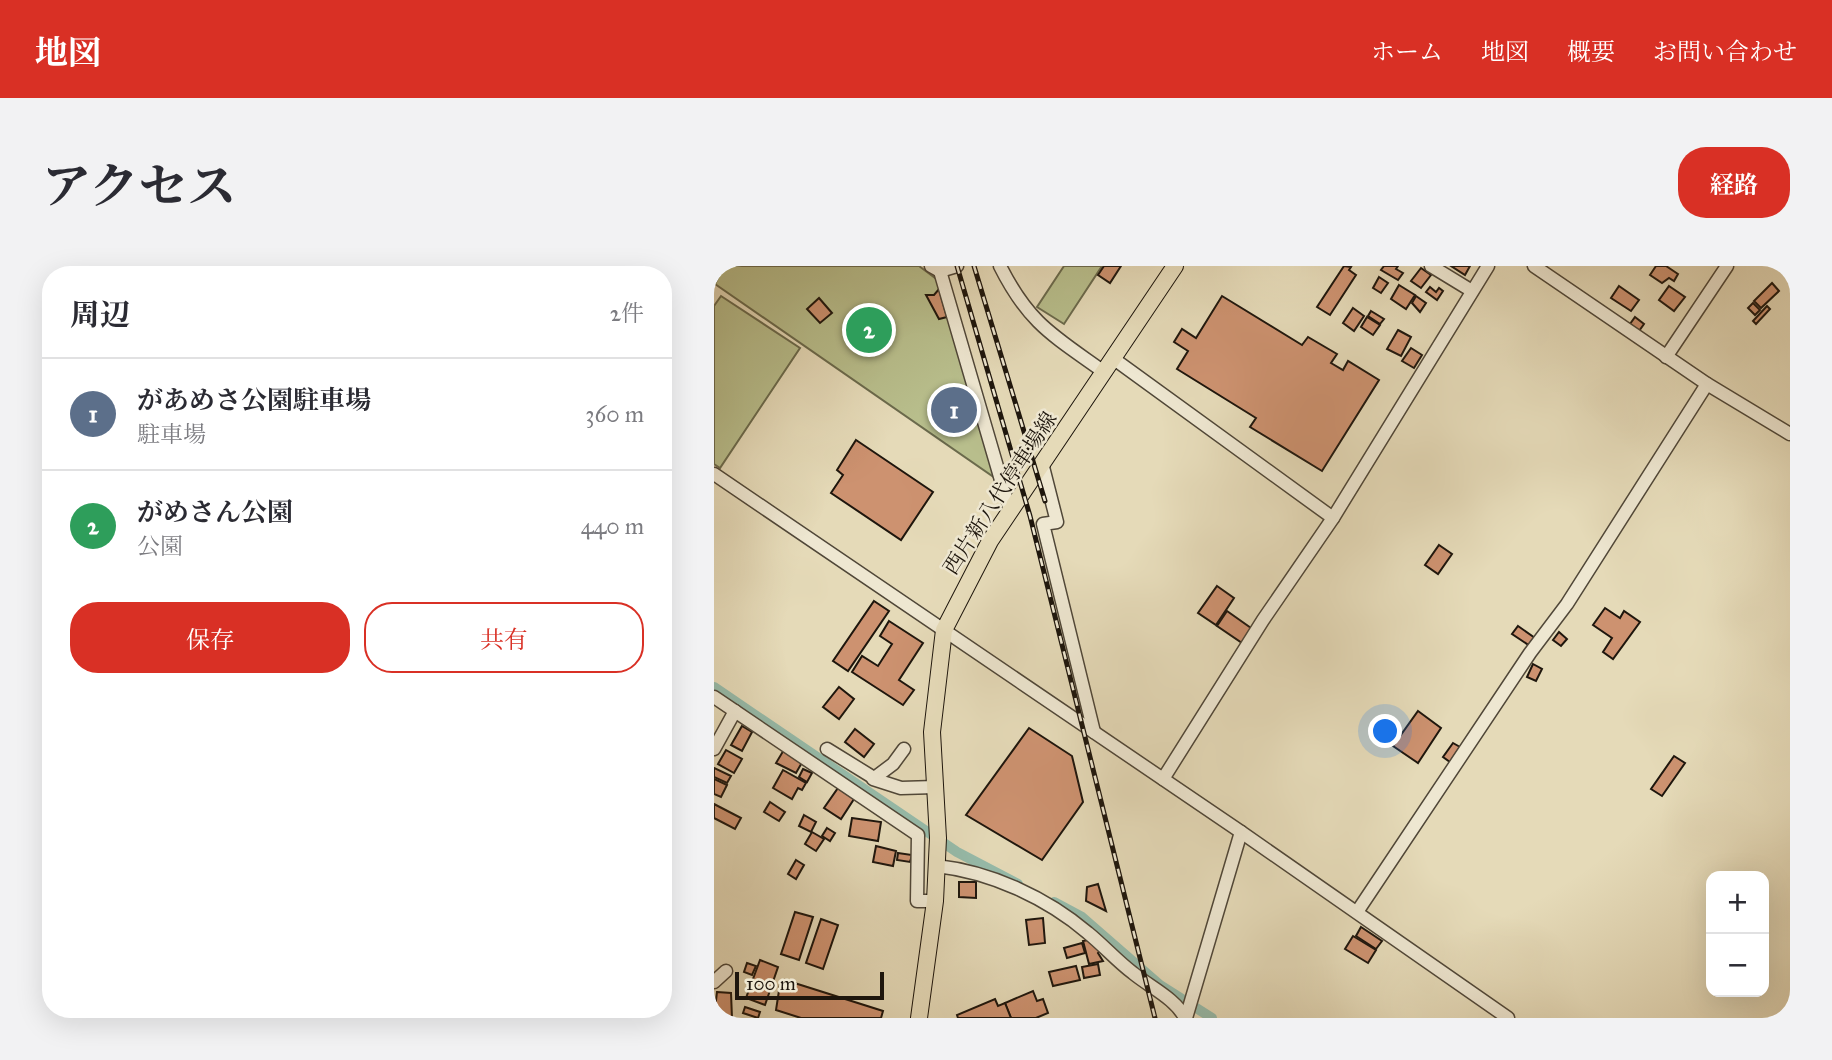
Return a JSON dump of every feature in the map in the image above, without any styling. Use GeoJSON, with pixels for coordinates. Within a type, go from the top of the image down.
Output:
{"type":"FeatureCollection","features":[{"type":"Feature","properties":{"kind":"main road","name":"西片新八代停車場線"},"geometry":{"type":"LineString","coordinates":[[919,1018],[935,901],[937,866],[932,732],[944,630],[969,578],[1010,510],[1175,266]]}},
{"type":"Feature","properties":{"kind":"street"},"geometry":{"type":"LineString","coordinates":[[957,266],[935,268],[1010,510]]}},
{"type":"Feature","properties":{"kind":"street"},"geometry":{"type":"LineString","coordinates":[[1000,266],[1015,296],[1038,326],[1109,365],[1333,518]]}},
{"type":"Feature","properties":{"kind":"street"},"geometry":{"type":"LineString","coordinates":[[1431,266],[1472,292]]}},
{"type":"Feature","properties":{"kind":"street"},"geometry":{"type":"LineString","coordinates":[[1163,779],[1263,620],[1333,518],[1488,266]]}},
{"type":"Feature","properties":{"kind":"street"},"geometry":{"type":"LineString","coordinates":[[1534,266],[1707,384],[1790,434]]}},
{"type":"Feature","properties":{"kind":"street"},"geometry":{"type":"LineString","coordinates":[[1666,357],[1727,266]]}},
{"type":"Feature","properties":{"kind":"street"},"geometry":{"type":"LineString","coordinates":[[1357,912],[1530,653],[1567,604],[1707,384]]}},
{"type":"Feature","properties":{"kind":"street"},"geometry":{"type":"LineString","coordinates":[[1042,463],[1057,522],[1043,524],[1094,732]]}},
{"type":"Feature","properties":{"kind":"street"},"geometry":{"type":"LineString","coordinates":[[714,474],[1241,832],[1508,1018]]}},
{"type":"Feature","properties":{"kind":"street"},"geometry":{"type":"LineString","coordinates":[[714,697],[918,835],[917,901],[935,901]]}},
{"type":"Feature","properties":{"kind":"street"},"geometry":{"type":"LineString","coordinates":[[714,749],[735,711]]}},
{"type":"Feature","properties":{"kind":"street"},"geometry":{"type":"LineString","coordinates":[[827,749],[873,779],[901,788],[935,787]]}},
{"type":"Feature","properties":{"kind":"street"},"geometry":{"type":"LineString","coordinates":[[862,796],[873,779],[892,764],[904,749]]}},
{"type":"Feature","properties":{"kind":"street"},"geometry":{"type":"LineString","coordinates":[[1187,1015],[1241,832]]}},
{"type":"Feature","properties":{"kind":"street"},"geometry":{"type":"LineString","coordinates":[[937,866],[970,870],[1041,901],[1087,932],[1121,965],[1180,1006],[1187,1015]]}},
{"type":"Feature","properties":{"kind":"street"},"geometry":{"type":"LineString","coordinates":[[714,982],[726,971]]}},
{"type":"Feature","properties":{"kind":"green space"},"geometry":{"type":"Polygon","coordinates":[[[724,266],[919,266],[939,281],[998,480],[715,284],[724,266]]]}},
{"type":"Feature","properties":{"kind":"green space"},"geometry":{"type":"Polygon","coordinates":[[[1064,266],[1102,266],[1064,324],[1037,307],[1064,266]]]}},
{"type":"Feature","properties":{"kind":"green space"},"geometry":{"type":"Polygon","coordinates":[[[721,296],[800,348],[720,468],[714,464],[714,306],[721,296]]]}},
{"type":"Feature","properties":{"kind":"building"},"geometry":{"type":"Polygon","coordinates":[[[1104,266],[1121,266],[1110,283],[1098,275],[1104,266]]]}},
{"type":"Feature","properties":{"kind":"building"},"geometry":{"type":"Polygon","coordinates":[[[1344,266],[1351,267],[1349,270],[1356,275],[1330,315],[1317,307],[1344,266]]]}},
{"type":"Feature","properties":{"kind":"building"},"geometry":{"type":"Polygon","coordinates":[[[1384,266],[1398,266],[1396,269],[1403,273],[1398,280],[1381,270],[1384,266]]]}},
{"type":"Feature","properties":{"kind":"building"},"geometry":{"type":"Polygon","coordinates":[[[1451,266],[1470,266],[1465,275],[1451,266]]]}},
{"type":"Feature","properties":{"kind":"building"},"geometry":{"type":"Polygon","coordinates":[[[1656,266],[1666,266],[1678,274],[1674,281],[1669,278],[1662,283],[1650,275],[1656,266]]]}},
{"type":"Feature","properties":{"kind":"building"},"geometry":{"type":"Polygon","coordinates":[[[1421,268],[1431,275],[1421,288],[1411,281],[1421,268]]]}},
{"type":"Feature","properties":{"kind":"building"},"geometry":{"type":"Polygon","coordinates":[[[1379,277],[1388,283],[1381,293],[1373,288],[1379,277]]]}},
{"type":"Feature","properties":{"kind":"building"},"geometry":{"type":"Polygon","coordinates":[[[1772,283],[1779,291],[1761,308],[1754,301],[1772,283]]]}},
{"type":"Feature","properties":{"kind":"building"},"geometry":{"type":"Polygon","coordinates":[[[1399,285],[1415,295],[1406,309],[1391,299],[1399,285]]]}},
{"type":"Feature","properties":{"kind":"building"},"geometry":{"type":"Polygon","coordinates":[[[1619,286],[1639,300],[1631,311],[1611,298],[1619,286]]]}},
{"type":"Feature","properties":{"kind":"building"},"geometry":{"type":"Polygon","coordinates":[[[1669,286],[1685,297],[1674,311],[1659,300],[1669,286]]]}},
{"type":"Feature","properties":{"kind":"building"},"geometry":{"type":"Polygon","coordinates":[[[1430,287],[1436,292],[1439,288],[1443,291],[1437,300],[1426,292],[1430,287]]]}},
{"type":"Feature","properties":{"kind":"building"},"geometry":{"type":"Polygon","coordinates":[[[939,289],[947,317],[939,319],[926,295],[934,295],[939,289]]]}},
{"type":"Feature","properties":{"kind":"building"},"geometry":{"type":"Polygon","coordinates":[[[1222,296],[1302,345],[1308,337],[1337,354],[1331,363],[1343,370],[1348,361],[1379,380],[1322,471],[1250,427],[1256,418],[1177,369],[1188,351],[1174,342],[1182,329],[1196,338],[1222,296]]]}},
{"type":"Feature","properties":{"kind":"building"},"geometry":{"type":"Polygon","coordinates":[[[1416,296],[1426,303],[1420,312],[1412,303],[1416,296]]]}},
{"type":"Feature","properties":{"kind":"building"},"geometry":{"type":"Polygon","coordinates":[[[819,298],[832,313],[820,323],[807,309],[819,298]]]}},
{"type":"Feature","properties":{"kind":"building"},"geometry":{"type":"Polygon","coordinates":[[[1753,303],[1760,310],[1755,315],[1748,308],[1753,303]]]}},
{"type":"Feature","properties":{"kind":"building"},"geometry":{"type":"Polygon","coordinates":[[[1767,306],[1770,309],[1756,324],[1753,321],[1767,306]]]}},
{"type":"Feature","properties":{"kind":"building"},"geometry":{"type":"Polygon","coordinates":[[[1353,308],[1364,316],[1354,331],[1343,323],[1353,308]]]}},
{"type":"Feature","properties":{"kind":"building"},"geometry":{"type":"Polygon","coordinates":[[[1371,311],[1384,319],[1380,324],[1368,316],[1371,311]]]}},
{"type":"Feature","properties":{"kind":"building"},"geometry":{"type":"Polygon","coordinates":[[[1367,317],[1380,325],[1373,335],[1361,327],[1367,317]]]}},
{"type":"Feature","properties":{"kind":"building"},"geometry":{"type":"Polygon","coordinates":[[[1635,317],[1644,324],[1639,331],[1630,324],[1635,317]]]}},
{"type":"Feature","properties":{"kind":"building"},"geometry":{"type":"Polygon","coordinates":[[[1398,330],[1411,337],[1401,356],[1387,349],[1398,330]]]}},
{"type":"Feature","properties":{"kind":"building"},"geometry":{"type":"Polygon","coordinates":[[[1411,348],[1422,355],[1414,368],[1402,361],[1411,348]]]}},
{"type":"Feature","properties":{"kind":"building"},"geometry":{"type":"Polygon","coordinates":[[[856,440],[933,492],[901,540],[831,493],[843,475],[837,470],[856,440]]]}},
{"type":"Feature","properties":{"kind":"building"},"geometry":{"type":"Polygon","coordinates":[[[1439,545],[1452,554],[1438,574],[1425,565],[1439,545]]]}},
{"type":"Feature","properties":{"kind":"building"},"geometry":{"type":"Polygon","coordinates":[[[1217,586],[1234,598],[1216,625],[1198,613],[1217,586]]]}},
{"type":"Feature","properties":{"kind":"building"},"geometry":{"type":"Polygon","coordinates":[[[874,601],[889,611],[848,671],[833,661],[874,601]]]}},
{"type":"Feature","properties":{"kind":"building"},"geometry":{"type":"Polygon","coordinates":[[[1605,608],[1620,618],[1624,611],[1640,622],[1613,659],[1603,652],[1612,638],[1593,625],[1605,608]]]}},
{"type":"Feature","properties":{"kind":"building"},"geometry":{"type":"Polygon","coordinates":[[[1227,611],[1258,633],[1248,647],[1217,626],[1227,611]]]}},
{"type":"Feature","properties":{"kind":"building"},"geometry":{"type":"Polygon","coordinates":[[[889,621],[923,643],[899,680],[914,690],[903,705],[852,672],[862,656],[878,666],[892,644],[880,636],[889,621]]]}},
{"type":"Feature","properties":{"kind":"building"},"geometry":{"type":"Polygon","coordinates":[[[1518,626],[1535,638],[1530,646],[1512,634],[1518,626]]]}},
{"type":"Feature","properties":{"kind":"building"},"geometry":{"type":"Polygon","coordinates":[[[1559,632],[1567,639],[1561,646],[1553,640],[1559,632]]]}},
{"type":"Feature","properties":{"kind":"building"},"geometry":{"type":"Polygon","coordinates":[[[1533,664],[1542,669],[1536,681],[1527,677],[1533,664]]]}},
{"type":"Feature","properties":{"kind":"building"},"geometry":{"type":"Polygon","coordinates":[[[839,687],[854,699],[839,719],[823,707],[839,687]]]}},
{"type":"Feature","properties":{"kind":"building"},"geometry":{"type":"Polygon","coordinates":[[[1418,711],[1441,728],[1418,763],[1393,746],[1418,711]]]}},
{"type":"Feature","properties":{"kind":"building"},"geometry":{"type":"Polygon","coordinates":[[[742,726],[752,732],[742,751],[731,745],[742,726]]]}},
{"type":"Feature","properties":{"kind":"building"},"geometry":{"type":"Polygon","coordinates":[[[1029,728],[1072,756],[1083,802],[1042,860],[966,815],[1029,728]]]}},
{"type":"Feature","properties":{"kind":"building"},"geometry":{"type":"Polygon","coordinates":[[[855,729],[874,744],[864,757],[845,742],[855,729]]]}},
{"type":"Feature","properties":{"kind":"building"},"geometry":{"type":"Polygon","coordinates":[[[1453,743],[1460,747],[1450,762],[1443,757],[1453,743]]]}},
{"type":"Feature","properties":{"kind":"building"},"geometry":{"type":"Polygon","coordinates":[[[785,748],[804,759],[796,773],[776,763],[785,748]]]}},
{"type":"Feature","properties":{"kind":"building"},"geometry":{"type":"Polygon","coordinates":[[[726,750],[742,759],[734,773],[718,764],[726,750]]]}},
{"type":"Feature","properties":{"kind":"building"},"geometry":{"type":"Polygon","coordinates":[[[1674,756],[1685,763],[1662,796],[1651,789],[1674,756]]]}},
{"type":"Feature","properties":{"kind":"building"},"geometry":{"type":"Polygon","coordinates":[[[714,768],[731,776],[727,783],[714,777],[714,768]]]}},
{"type":"Feature","properties":{"kind":"building"},"geometry":{"type":"Polygon","coordinates":[[[803,769],[812,773],[807,782],[799,777],[803,769]]]}},
{"type":"Feature","properties":{"kind":"building"},"geometry":{"type":"Polygon","coordinates":[[[783,770],[806,783],[802,790],[798,788],[792,799],[773,788],[783,770]]]}},
{"type":"Feature","properties":{"kind":"building"},"geometry":{"type":"Polygon","coordinates":[[[714,779],[727,785],[721,797],[714,794],[714,779]]]}},
{"type":"Feature","properties":{"kind":"building"},"geometry":{"type":"Polygon","coordinates":[[[838,788],[854,799],[841,819],[824,808],[838,788]]]}},
{"type":"Feature","properties":{"kind":"building"},"geometry":{"type":"Polygon","coordinates":[[[770,802],[785,812],[779,821],[764,812],[770,802]]]}},
{"type":"Feature","properties":{"kind":"building"},"geometry":{"type":"Polygon","coordinates":[[[714,804],[741,818],[735,829],[714,818],[714,804]]]}},
{"type":"Feature","properties":{"kind":"building"},"geometry":{"type":"Polygon","coordinates":[[[804,815],[816,822],[811,832],[799,826],[804,815]]]}},
{"type":"Feature","properties":{"kind":"building"},"geometry":{"type":"Polygon","coordinates":[[[852,818],[881,822],[878,841],[849,836],[852,818]]]}},
{"type":"Feature","properties":{"kind":"building"},"geometry":{"type":"Polygon","coordinates":[[[827,828],[835,833],[830,841],[822,836],[827,828]]]}},
{"type":"Feature","properties":{"kind":"building"},"geometry":{"type":"Polygon","coordinates":[[[812,832],[824,839],[816,851],[805,844],[812,832]]]}},
{"type":"Feature","properties":{"kind":"building"},"geometry":{"type":"Polygon","coordinates":[[[876,846],[896,851],[893,866],[873,862],[876,846]]]}},
{"type":"Feature","properties":{"kind":"building"},"geometry":{"type":"Polygon","coordinates":[[[898,853],[912,855],[910,862],[897,860],[898,853]]]}},
{"type":"Feature","properties":{"kind":"building"},"geometry":{"type":"Polygon","coordinates":[[[796,860],[804,865],[796,879],[788,874],[796,860]]]}},
{"type":"Feature","properties":{"kind":"building"},"geometry":{"type":"Polygon","coordinates":[[[959,882],[976,882],[976,898],[959,897],[959,882]]]}},
{"type":"Feature","properties":{"kind":"building"},"geometry":{"type":"Polygon","coordinates":[[[1098,884],[1106,911],[1086,901],[1087,887],[1098,884]]]}},
{"type":"Feature","properties":{"kind":"building"},"geometry":{"type":"Polygon","coordinates":[[[795,912],[813,917],[799,960],[781,954],[795,912]]]}},
{"type":"Feature","properties":{"kind":"building"},"geometry":{"type":"Polygon","coordinates":[[[1043,918],[1045,943],[1029,945],[1026,920],[1043,918]]]}},
{"type":"Feature","properties":{"kind":"building"},"geometry":{"type":"Polygon","coordinates":[[[821,919],[838,925],[823,969],[806,963],[821,919]]]}},
{"type":"Feature","properties":{"kind":"building"},"geometry":{"type":"Polygon","coordinates":[[[1361,927],[1382,941],[1376,949],[1356,936],[1361,927]]]}},
{"type":"Feature","properties":{"kind":"building"},"geometry":{"type":"Polygon","coordinates":[[[1353,936],[1376,950],[1368,963],[1345,949],[1353,936]]]}},
{"type":"Feature","properties":{"kind":"building"},"geometry":{"type":"Polygon","coordinates":[[[1088,940],[1101,949],[1098,953],[1103,961],[1089,964],[1083,941],[1088,940]]]}},
{"type":"Feature","properties":{"kind":"building"},"geometry":{"type":"Polygon","coordinates":[[[1082,943],[1085,953],[1067,958],[1064,948],[1082,943]]]}},
{"type":"Feature","properties":{"kind":"building"},"geometry":{"type":"Polygon","coordinates":[[[760,960],[778,967],[765,1005],[746,998],[760,960]]]}},
{"type":"Feature","properties":{"kind":"building"},"geometry":{"type":"Polygon","coordinates":[[[747,963],[756,966],[752,975],[744,972],[747,963]]]}},
{"type":"Feature","properties":{"kind":"building"},"geometry":{"type":"Polygon","coordinates":[[[1098,964],[1100,975],[1084,978],[1082,967],[1098,964]]]}},
{"type":"Feature","properties":{"kind":"building"},"geometry":{"type":"Polygon","coordinates":[[[1076,966],[1080,980],[1053,986],[1049,972],[1076,966]]]}},
{"type":"Feature","properties":{"kind":"building"},"geometry":{"type":"Polygon","coordinates":[[[785,980],[883,1011],[881,1018],[801,1018],[776,1010],[780,984],[784,985],[785,980]]]}},
{"type":"Feature","properties":{"kind":"building"},"geometry":{"type":"Polygon","coordinates":[[[1033,991],[1037,1001],[1043,999],[1048,1013],[1036,1018],[1011,1018],[1005,1003],[1033,991]]]}},
{"type":"Feature","properties":{"kind":"building"},"geometry":{"type":"Polygon","coordinates":[[[717,992],[731,993],[732,1018],[714,1018],[717,992]]]}},
{"type":"Feature","properties":{"kind":"building"},"geometry":{"type":"Polygon","coordinates":[[[995,999],[998,1006],[1005,1003],[1011,1018],[958,1018],[957,1015],[995,999]]]}},
{"type":"Feature","properties":{"kind":"building"},"geometry":{"type":"Polygon","coordinates":[[[745,1007],[760,1012],[758,1018],[743,1013],[745,1007]]]}},
{"type":"Feature","properties":{"kind":"waterway"},"geometry":{"type":"LineString","coordinates":[[714,687],[957,852],[1018,884]]}},
{"type":"Feature","properties":{"kind":"waterway"},"geometry":{"type":"LineString","coordinates":[[1054,902],[1082,917],[1160,985],[1212,1018]]}},
{"type":"Feature","properties":{"kind":"railway"},"geometry":{"type":"LineString","coordinates":[[957,266],[1030,516],[1155,1018]]}},
{"type":"Feature","properties":{"kind":"railway"},"geometry":{"type":"LineString","coordinates":[[974,266],[1045,501]]}},
{"type":"Feature","properties":{"kind":"place","name":"がめさん公園"},"geometry":{"type":"Point","coordinates":[869,330]}},
{"type":"Feature","properties":{"kind":"place","name":"があめさ公園駐車場"},"geometry":{"type":"Point","coordinates":[954,410]}}]}
